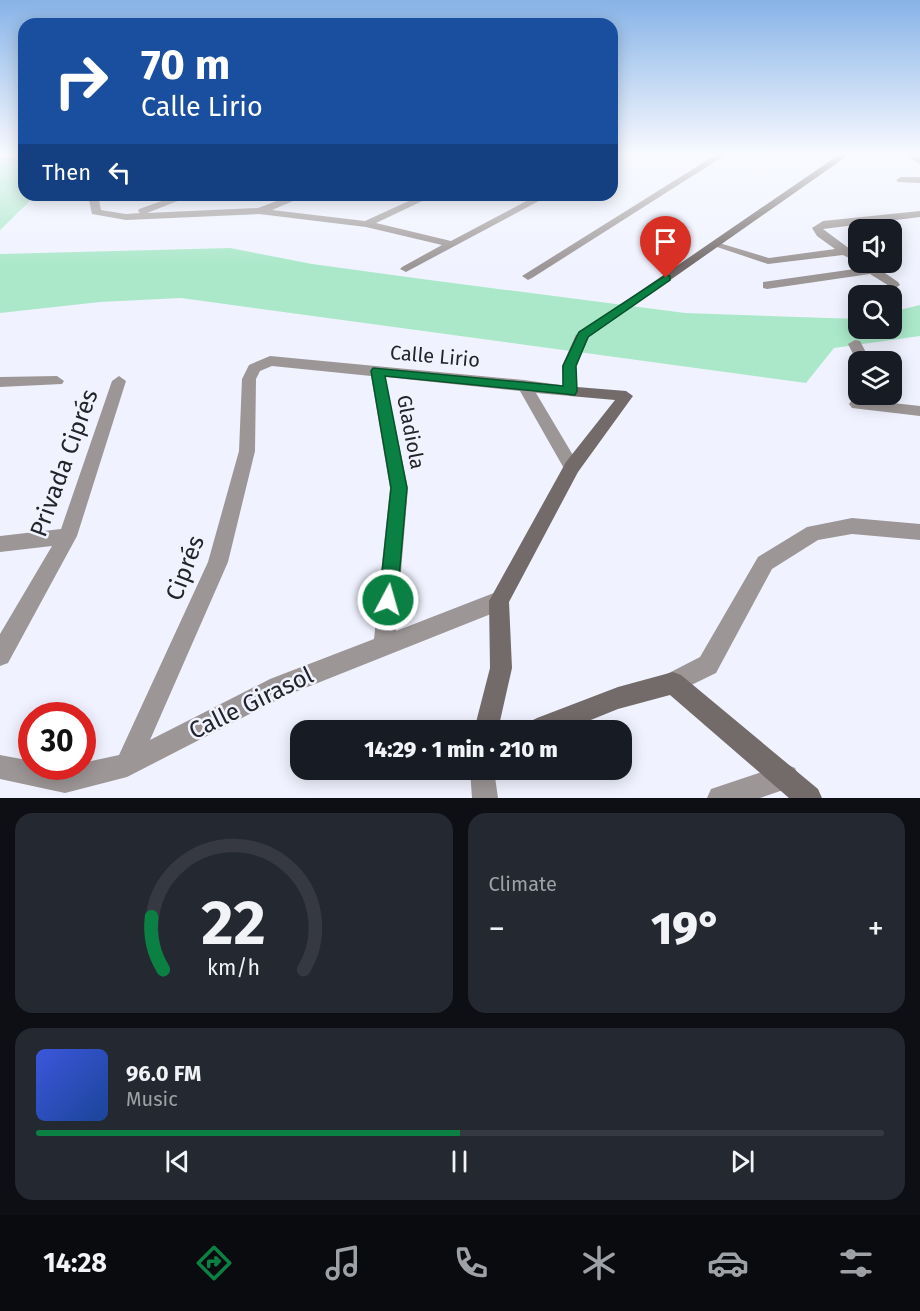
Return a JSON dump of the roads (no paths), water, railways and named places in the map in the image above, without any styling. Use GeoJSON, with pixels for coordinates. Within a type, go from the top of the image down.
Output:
{"type":"FeatureCollection","features":[{"type":"Feature","properties":{"kind":"street"},"geometry":{"type":"LineString","coordinates":[[528,276],[663,191]]}},
{"type":"Feature","properties":{"kind":"street"},"geometry":{"type":"LineString","coordinates":[[570,391],[569,366],[583,335],[792,191]]}},
{"type":"Feature","properties":{"kind":"street"},"geometry":{"type":"LineString","coordinates":[[94,201],[96,212],[126,217],[259,211],[366,224],[450,244]]}},
{"type":"Feature","properties":{"kind":"street"},"geometry":{"type":"LineString","coordinates":[[126,217],[171,201]]}},
{"type":"Feature","properties":{"kind":"street"},"geometry":{"type":"LineString","coordinates":[[259,211],[286,201]]}},
{"type":"Feature","properties":{"kind":"street"},"geometry":{"type":"LineString","coordinates":[[366,224],[417,201]]}},
{"type":"Feature","properties":{"kind":"street"},"geometry":{"type":"LineString","coordinates":[[406,269],[533,201]]}},
{"type":"Feature","properties":{"kind":"street"},"geometry":{"type":"LineString","coordinates":[[848,252],[821,234],[817,228],[823,224],[920,214]]}},
{"type":"Feature","properties":{"kind":"street"},"geometry":{"type":"LineString","coordinates":[[905,215],[920,225]]}},
{"type":"Feature","properties":{"kind":"street"},"geometry":{"type":"LineString","coordinates":[[716,244],[768,261],[845,250]]}},
{"type":"Feature","properties":{"kind":"street"},"geometry":{"type":"LineString","coordinates":[[767,285],[852,273]]}},
{"type":"Feature","properties":{"kind":"street"},"geometry":{"type":"LineString","coordinates":[[877,273],[894,285]]}},
{"type":"Feature","properties":{"kind":"street"},"geometry":{"type":"LineString","coordinates":[[855,344],[858,351]]}},
{"type":"Feature","properties":{"kind":"street","name":"Calle Lirio"},"geometry":{"type":"LineString","coordinates":[[249,379],[254,368],[270,361],[626,396],[572,467]]}},
{"type":"Feature","properties":{"kind":"street","name":"Gladiola"},"geometry":{"type":"LineString","coordinates":[[377,371],[399,488],[384,645]]}},
{"type":"Feature","properties":{"kind":"street","name":"Ciprés"},"geometry":{"type":"LineString","coordinates":[[127,765],[218,562],[247,451],[249,379]]}},
{"type":"Feature","properties":{"kind":"street"},"geometry":{"type":"LineString","coordinates":[[0,382],[57,381]]}},
{"type":"Feature","properties":{"kind":"street","name":"Privada Ciprés"},"geometry":{"type":"LineString","coordinates":[[0,655],[68,536],[119,381]]}},
{"type":"Feature","properties":{"kind":"street"},"geometry":{"type":"LineString","coordinates":[[488,720],[501,668],[499,602],[572,467],[524,385]]}},
{"type":"Feature","properties":{"kind":"street"},"geometry":{"type":"LineString","coordinates":[[898,405],[920,411]]}},
{"type":"Feature","properties":{"kind":"street"},"geometry":{"type":"LineString","coordinates":[[562,720],[618,698],[673,683],[708,664],[765,563],[814,533],[852,526],[920,532]]}},
{"type":"Feature","properties":{"kind":"street"},"geometry":{"type":"LineString","coordinates":[[0,544],[68,536]]}},
{"type":"Feature","properties":{"kind":"street","name":"Calle Girasol"},"geometry":{"type":"LineString","coordinates":[[0,766],[65,780],[127,765],[278,687],[499,602]]}},
{"type":"Feature","properties":{"kind":"street"},"geometry":{"type":"LineString","coordinates":[[673,683],[809,798]]}},
{"type":"Feature","properties":{"kind":"street"},"geometry":{"type":"LineString","coordinates":[[720,798],[786,777]]}},
{"type":"Feature","properties":{"kind":"street"},"geometry":{"type":"LineString","coordinates":[[483,780],[485,798]]}}]}
